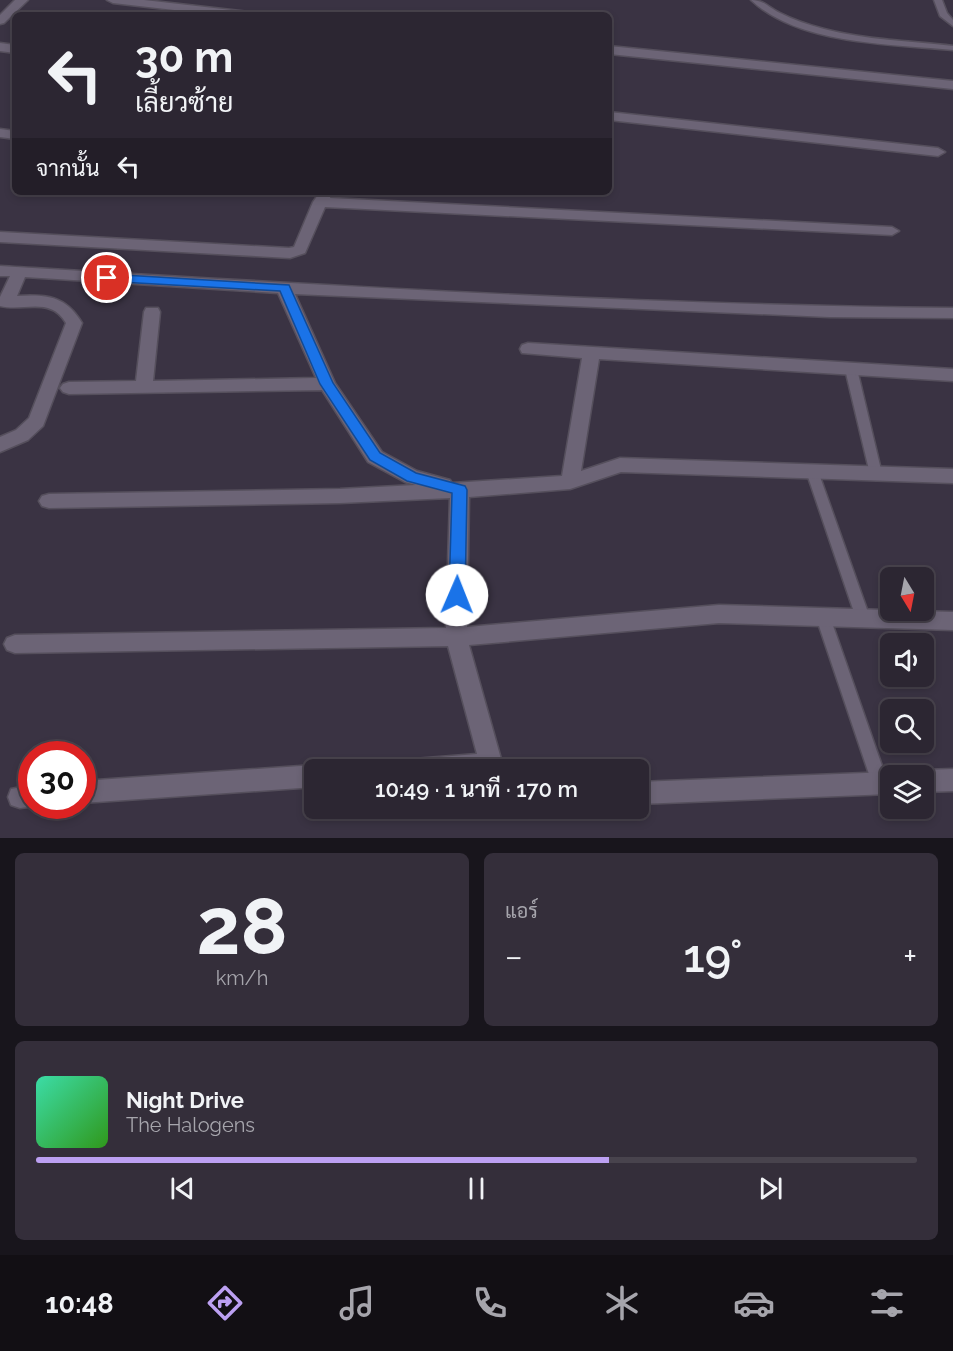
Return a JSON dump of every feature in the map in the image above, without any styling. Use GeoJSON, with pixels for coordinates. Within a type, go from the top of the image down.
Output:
{"type":"FeatureCollection","features":[{"type":"Feature","properties":{"kind":"street"},"geometry":{"type":"LineString","coordinates":[[0,21],[22,0]]}},
{"type":"Feature","properties":{"kind":"street"},"geometry":{"type":"LineString","coordinates":[[113,0],[222,12]]}},
{"type":"Feature","properties":{"kind":"street"},"geometry":{"type":"LineString","coordinates":[[612,50],[953,85]]}},
{"type":"Feature","properties":{"kind":"street"},"geometry":{"type":"LineString","coordinates":[[612,116],[938,152]]}},
{"type":"Feature","properties":{"kind":"street"},"geometry":{"type":"LineString","coordinates":[[0,237],[290,254],[300,250],[324,197],[892,231]]}},
{"type":"Feature","properties":{"kind":"street"},"geometry":{"type":"LineString","coordinates":[[0,271],[284,288],[829,312],[953,313]]}},
{"type":"Feature","properties":{"kind":"street"},"geometry":{"type":"LineString","coordinates":[[3,302],[19,273]]}},
{"type":"Feature","properties":{"kind":"street"},"geometry":{"type":"LineString","coordinates":[[284,288],[327,384],[375,457],[412,477],[460,490]]}},
{"type":"Feature","properties":{"kind":"street"},"geometry":{"type":"LineString","coordinates":[[0,445],[22,435],[37,421],[74,323],[70,314],[59,305],[42,300],[3,302]]}},
{"type":"Feature","properties":{"kind":"street"},"geometry":{"type":"LineString","coordinates":[[144,387],[152,312]]}},
{"type":"Feature","properties":{"kind":"street"},"geometry":{"type":"LineString","coordinates":[[528,349],[953,375]]}},
{"type":"Feature","properties":{"kind":"street"},"geometry":{"type":"LineString","coordinates":[[570,482],[591,353]]}},
{"type":"Feature","properties":{"kind":"street"},"geometry":{"type":"LineString","coordinates":[[69,388],[327,384]]}},
{"type":"Feature","properties":{"kind":"street"},"geometry":{"type":"LineString","coordinates":[[49,501],[340,496],[460,490],[570,482],[620,465],[953,476]]}},
{"type":"Feature","properties":{"kind":"street"},"geometry":{"type":"LineString","coordinates":[[460,490],[456,637],[491,759]]}},
{"type":"Feature","properties":{"kind":"street"},"geometry":{"type":"LineString","coordinates":[[15,644],[456,637],[719,614],[953,621]]}},
{"type":"Feature","properties":{"kind":"street"},"geometry":{"type":"LineString","coordinates":[[96,791],[304,777]]}},
{"type":"Feature","properties":{"kind":"street"},"geometry":{"type":"LineString","coordinates":[[934,781],[953,780]]}},
{"type":"Feature","properties":{"kind":"street"},"geometry":{"type":"LineString","coordinates":[[649,793],[880,783]]}},
{"type":"Feature","properties":{"kind":"lane"},"geometry":{"type":"LineString","coordinates":[[759,0],[769,12],[807,28],[842,35],[953,48]]}},
{"type":"Feature","properties":{"kind":"lane"},"geometry":{"type":"LineString","coordinates":[[938,0],[943,14],[953,24]]}},
{"type":"Feature","properties":{"kind":"lane"},"geometry":{"type":"LineString","coordinates":[[851,369],[876,474]]}},
{"type":"Feature","properties":{"kind":"lane"},"geometry":{"type":"LineString","coordinates":[[812,471],[863,618]]}},
{"type":"Feature","properties":{"kind":"lane"},"geometry":{"type":"LineString","coordinates":[[823,617],[880,767]]}},
{"type":"Feature","properties":{"kind":"route"},"geometry":{"type":"LineString","coordinates":[[107,278],[284,288],[335,399],[375,457],[412,477],[460,490],[457,595]]}}]}
